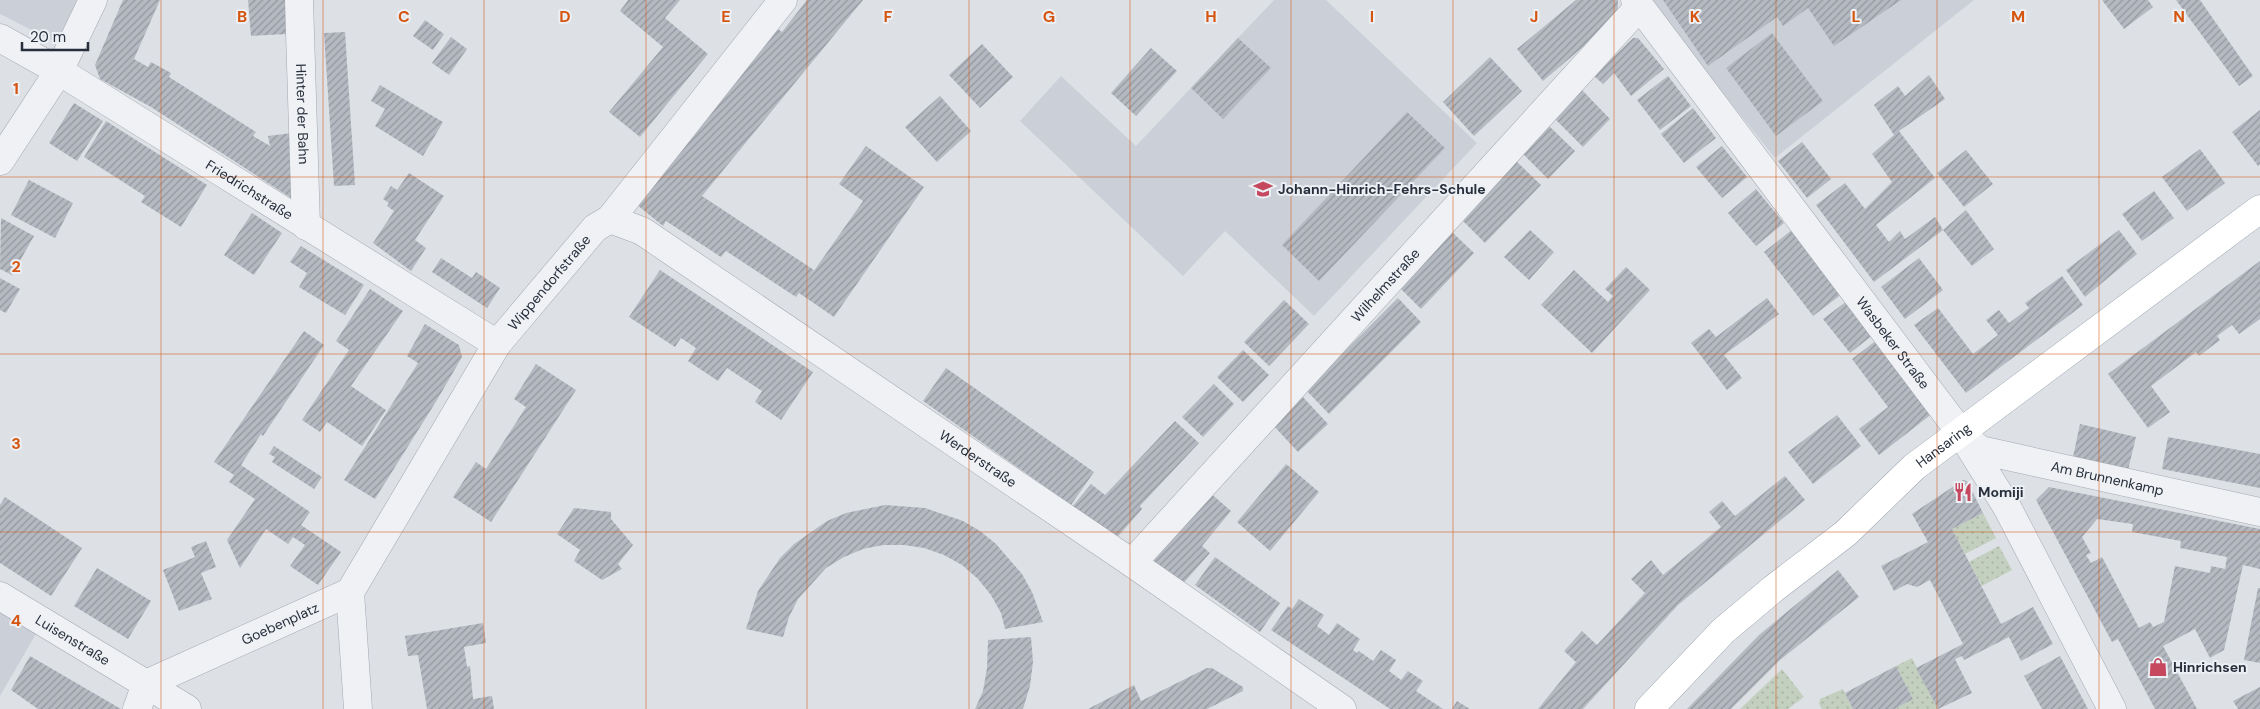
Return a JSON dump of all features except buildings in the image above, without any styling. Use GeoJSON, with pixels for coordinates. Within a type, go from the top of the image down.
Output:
{"type":"FeatureCollection","features":[{"type":"Feature","properties":{"kind":"main road","name":"Hansaring"},"geometry":{"type":"LineString","coordinates":[[1649,709],[1723,632],[1773,588],[1846,533],[1914,467],[2260,209]]}},
{"type":"Feature","properties":{"kind":"street"},"geometry":{"type":"LineString","coordinates":[[0,161],[59,70],[92,0]]}},
{"type":"Feature","properties":{"kind":"street","name":"Hinter der Bahn"},"geometry":{"type":"LineString","coordinates":[[299,0],[306,226]]}},
{"type":"Feature","properties":{"kind":"street","name":"Wippendorfstraße"},"geometry":{"type":"LineString","coordinates":[[350,592],[497,344],[595,228],[610,219],[783,0]]}},
{"type":"Feature","properties":{"kind":"street","name":"Wasbeker Straße"},"geometry":{"type":"LineString","coordinates":[[1637,4],[1961,433],[2007,507],[2112,709]]}},
{"type":"Feature","properties":{"kind":"street","name":"Wilhelmstraße"},"geometry":{"type":"LineString","coordinates":[[1132,563],[1637,4]]}},
{"type":"Feature","properties":{"kind":"street","name":"Friedrichstraße"},"geometry":{"type":"LineString","coordinates":[[0,38],[59,70],[497,344]]}},
{"type":"Feature","properties":{"kind":"street","name":"Werderstraße"},"geometry":{"type":"LineString","coordinates":[[610,219],[642,231],[1132,563],[1342,709]]}},
{"type":"Feature","properties":{"kind":"street","name":"Am Brunnenkamp"},"geometry":{"type":"LineString","coordinates":[[1961,433],[1980,450],[2260,512]]}},
{"type":"Feature","properties":{"kind":"street"},"geometry":{"type":"LineString","coordinates":[[350,592],[358,709]]}},
{"type":"Feature","properties":{"kind":"street","name":"Goebenplatz"},"geometry":{"type":"LineString","coordinates":[[146,684],[350,592]]}},
{"type":"Feature","properties":{"kind":"street","name":"Luisenstraße"},"geometry":{"type":"LineString","coordinates":[[0,596],[146,684]]}},
{"type":"Feature","properties":{"kind":"street"},"geometry":{"type":"LineString","coordinates":[[137,709],[146,684],[187,709]]}},
{"type":"Feature","properties":{"kind":"shaded area"},"geometry":{"type":"Polygon","coordinates":[[[0,0],[93,0],[69,49],[0,14],[0,0]]]}},
{"type":"Feature","properties":{"kind":"shaded area","name":"Johann-Hinrich-Fehrs-Schule"},"geometry":{"type":"Polygon","coordinates":[[[1274,0],[1326,0],[1477,143],[1314,316],[1225,231],[1183,276],[1020,121],[1061,76],[1136,146],[1274,0]]]}},
{"type":"Feature","properties":{"kind":"shaded area"},"geometry":{"type":"Polygon","coordinates":[[[1648,0],[1974,0],[1775,158],[1648,0]]]}},
{"type":"Feature","properties":{"kind":"shaded area"},"geometry":{"type":"Polygon","coordinates":[[[0,612],[36,634],[0,696],[0,612]]]}},
{"type":"Feature","properties":{"kind":"green space"},"geometry":{"type":"Polygon","coordinates":[[[1983,513],[1996,538],[1965,554],[1952,529],[1983,513]]]}},
{"type":"Feature","properties":{"kind":"green space"},"geometry":{"type":"Polygon","coordinates":[[[1999,546],[2012,570],[1982,586],[1969,562],[1999,546]]]}},
{"type":"Feature","properties":{"kind":"green space"},"geometry":{"type":"Polygon","coordinates":[[[1912,658],[1938,709],[1895,709],[1913,699],[1896,666],[1912,658]]]}},
{"type":"Feature","properties":{"kind":"green space"},"geometry":{"type":"Polygon","coordinates":[[[1782,669],[1804,697],[1788,709],[1740,709],[1782,669]]]}},
{"type":"Feature","properties":{"kind":"green space"},"geometry":{"type":"Polygon","coordinates":[[[1843,689],[1853,709],[1822,709],[1819,704],[1820,699],[1843,689]]]}},
{"type":"Feature","properties":{"kind":"place","name":"Johann-Hinrich-Fehrs-Schule"},"geometry":{"type":"Point","coordinates":[1263,189]}},
{"type":"Feature","properties":{"kind":"place","name":"Momiji"},"geometry":{"type":"Point","coordinates":[1963,492]}},
{"type":"Feature","properties":{"kind":"place","name":"Hinrichsen"},"geometry":{"type":"Point","coordinates":[2158,667]}}]}
